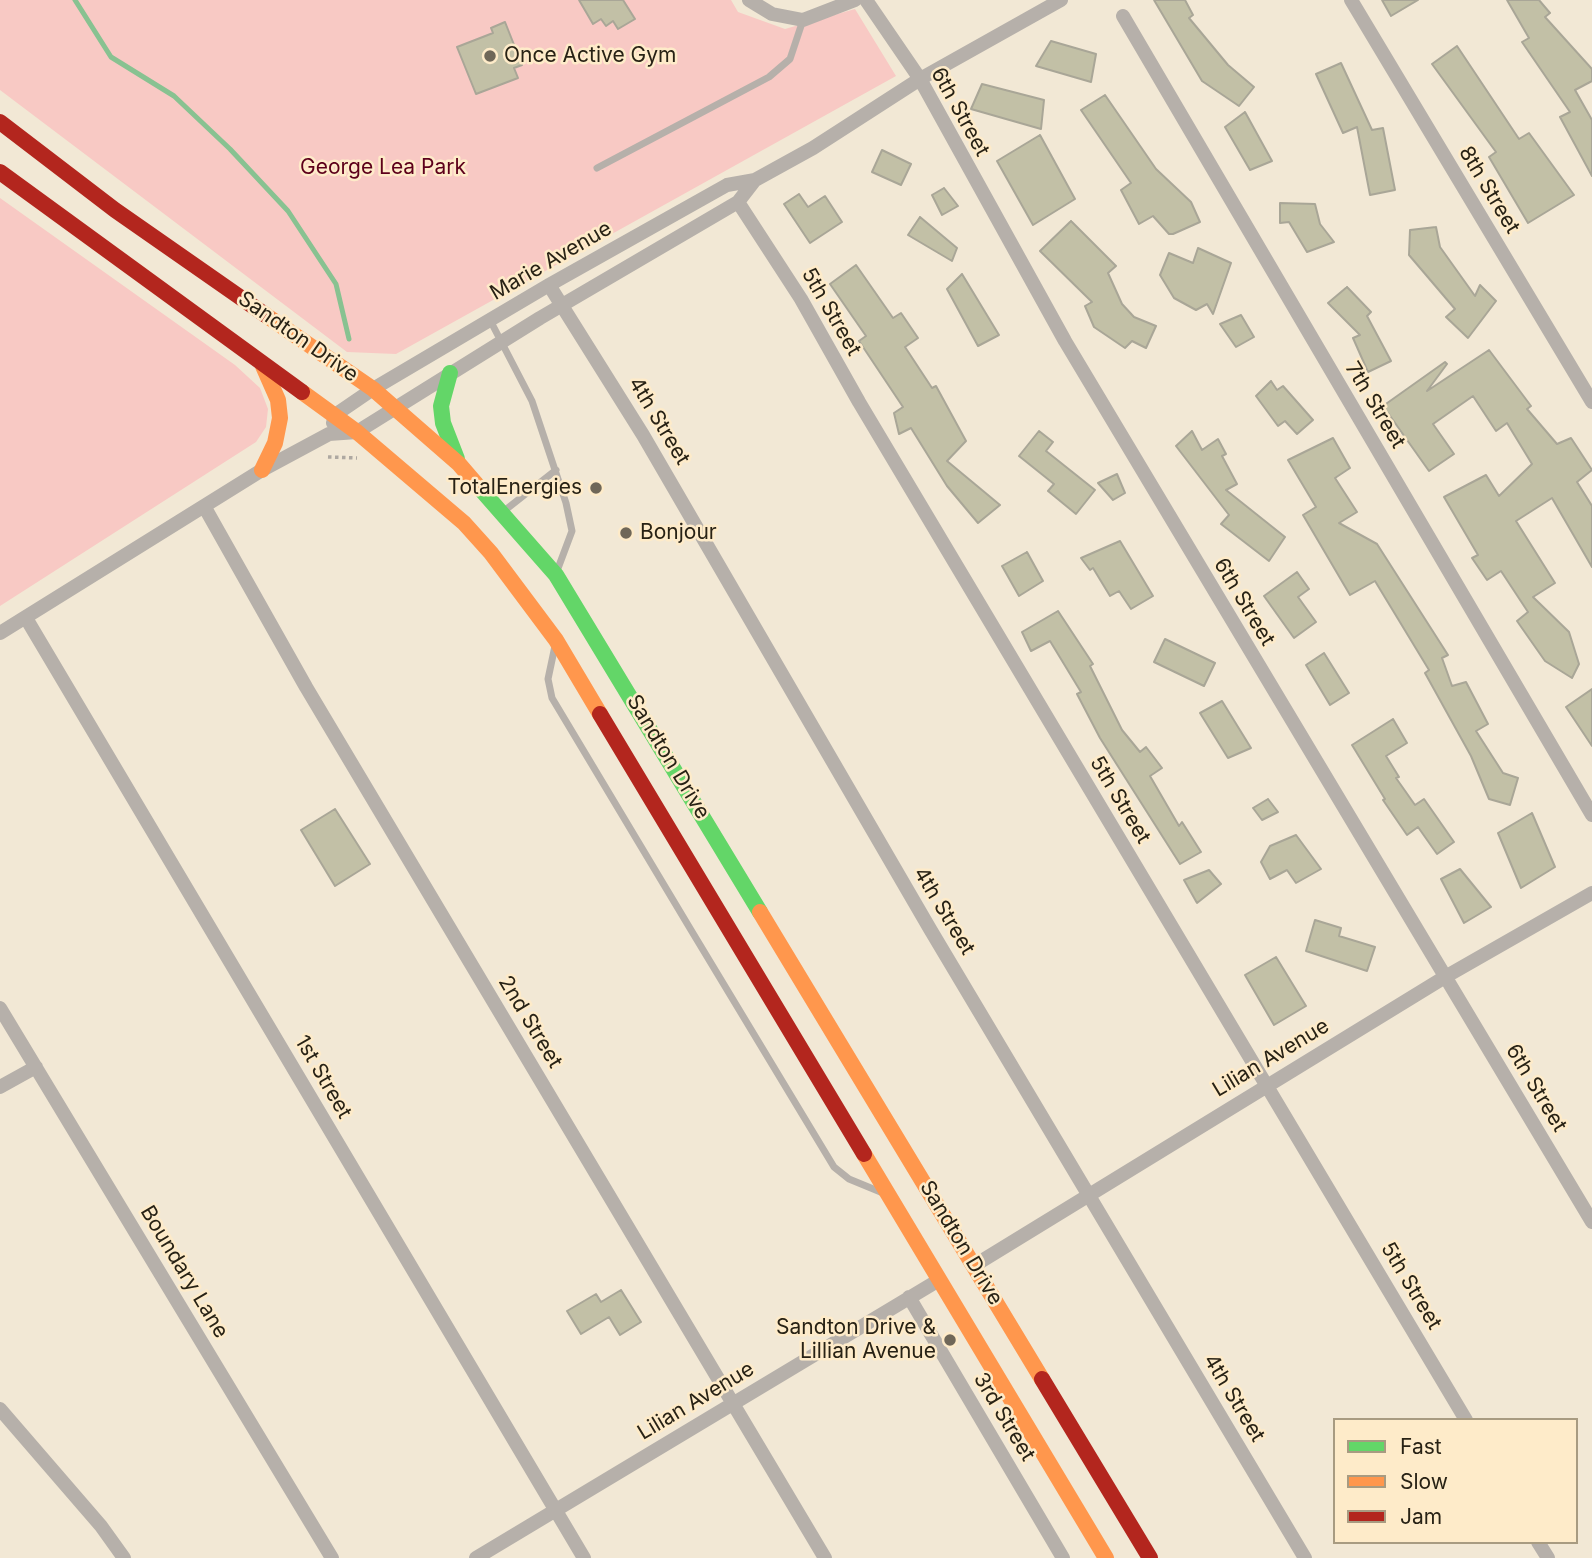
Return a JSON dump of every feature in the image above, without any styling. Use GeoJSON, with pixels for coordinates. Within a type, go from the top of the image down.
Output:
{"type":"FeatureCollection","features":[{"type":"Feature","properties":{"kind":"main road","name":"Sandton Drive"},"geometry":{"type":"LineString","coordinates":[[0,122],[115,210],[373,389],[459,464],[503,511],[556,575],[1150,1558]]}},
{"type":"Feature","properties":{"kind":"main road","name":"Sandton Drive"},"geometry":{"type":"LineString","coordinates":[[0,172],[357,432],[464,523],[532,604],[1106,1558]]}},
{"type":"Feature","properties":{"kind":"main road"},"geometry":{"type":"LineString","coordinates":[[262,362],[278,400],[280,418],[275,443],[262,470]]}},
{"type":"Feature","properties":{"kind":"main road"},"geometry":{"type":"LineString","coordinates":[[450,373],[441,406],[443,423],[459,464]]}},
{"type":"Feature","properties":{"kind":"street"},"geometry":{"type":"LineString","coordinates":[[749,0],[772,14],[803,20],[855,0]]}},
{"type":"Feature","properties":{"kind":"street","name":"6th Street"},"geometry":{"type":"LineString","coordinates":[[866,0],[920,79],[1065,341],[1592,1222]]}},
{"type":"Feature","properties":{"kind":"street","name":"Marie Avenue"},"geometry":{"type":"LineString","coordinates":[[335,415],[373,389],[549,285],[727,185],[755,180],[813,148],[920,79],[1061,0]]}},
{"type":"Feature","properties":{"kind":"street","name":"8th Street"},"geometry":{"type":"LineString","coordinates":[[1351,0],[1592,401]]}},
{"type":"Feature","properties":{"kind":"street","name":"7th Street"},"geometry":{"type":"LineString","coordinates":[[1123,16],[1592,815]]}},
{"type":"Feature","properties":{"kind":"street","name":"Marie Avenue"},"geometry":{"type":"LineString","coordinates":[[357,432],[561,305],[738,202],[755,180]]}},
{"type":"Feature","properties":{"kind":"street","name":"5th Street"},"geometry":{"type":"LineString","coordinates":[[738,202],[808,310],[859,402],[1465,1418]]}},
{"type":"Feature","properties":{"kind":"street","name":"4th Street"},"geometry":{"type":"LineString","coordinates":[[549,285],[643,435],[801,710],[1305,1558]]}},
{"type":"Feature","properties":{"kind":"street"},"geometry":{"type":"LineString","coordinates":[[329,434],[335,415]]}},
{"type":"Feature","properties":{"kind":"street"},"geometry":{"type":"LineString","coordinates":[[0,633],[262,470],[329,434],[357,432]]}},
{"type":"Feature","properties":{"kind":"street","name":"2nd Street"},"geometry":{"type":"LineString","coordinates":[[204,506],[306,687],[825,1558]]}},
{"type":"Feature","properties":{"kind":"street","name":"1st Street"},"geometry":{"type":"LineString","coordinates":[[26,618],[584,1558]]}},
{"type":"Feature","properties":{"kind":"street","name":"Lilian Avenue"},"geometry":{"type":"LineString","coordinates":[[975,1265],[1445,977],[1592,893]]}},
{"type":"Feature","properties":{"kind":"street","name":"Boundary Lane"},"geometry":{"type":"LineString","coordinates":[[0,1008],[332,1558]]}},
{"type":"Feature","properties":{"kind":"street"},"geometry":{"type":"LineString","coordinates":[[0,1087],[36,1067]]}},
{"type":"Feature","properties":{"kind":"street","name":"Lilian Avenue"},"geometry":{"type":"LineString","coordinates":[[476,1558],[939,1280]]}},
{"type":"Feature","properties":{"kind":"street","name":"3rd Street"},"geometry":{"type":"LineString","coordinates":[[909,1297],[1063,1558]]}},
{"type":"Feature","properties":{"kind":"street"},"geometry":{"type":"LineString","coordinates":[[0,1409],[101,1526],[124,1558]]}},
{"type":"Feature","properties":{"kind":"lane"},"geometry":{"type":"LineString","coordinates":[[597,168],[769,77],[790,59],[803,20]]}},
{"type":"Feature","properties":{"kind":"lane"},"geometry":{"type":"LineString","coordinates":[[490,320],[532,401],[556,470],[572,531],[556,575]]}},
{"type":"Feature","properties":{"kind":"lane"},"geometry":{"type":"LineString","coordinates":[[503,511],[556,470]]}},
{"type":"Feature","properties":{"kind":"lane"},"geometry":{"type":"LineString","coordinates":[[556,640],[548,679],[552,698],[617,807],[834,1167],[851,1180],[887,1194]]}},
{"type":"Feature","properties":{"kind":"path"},"geometry":{"type":"LineString","coordinates":[[328,457],[345,455],[362,459]]}},
{"type":"Feature","properties":{"kind":"green space","name":"George Lea Park"},"geometry":{"type":"Polygon","coordinates":[[[0,0],[731,0],[738,12],[785,29],[855,9],[896,76],[396,354],[347,352],[0,90],[0,0]]]}},
{"type":"Feature","properties":{"kind":"green space"},"geometry":{"type":"Polygon","coordinates":[[[0,198],[235,365],[260,388],[268,409],[266,427],[256,442],[0,606],[0,198]]]}},
{"type":"Feature","properties":{"kind":"building"},"geometry":{"type":"Polygon","coordinates":[[[579,0],[623,0],[635,19],[618,29],[613,21],[606,26],[601,19],[593,24],[579,0]]]}},
{"type":"Feature","properties":{"kind":"building"},"geometry":{"type":"Polygon","coordinates":[[[1154,0],[1185,0],[1193,15],[1189,18],[1228,65],[1254,87],[1239,106],[1202,81],[1154,0]]]}},
{"type":"Feature","properties":{"kind":"building"},"geometry":{"type":"Polygon","coordinates":[[[1382,0],[1418,0],[1391,16],[1382,0]]]}},
{"type":"Feature","properties":{"kind":"building"},"geometry":{"type":"Polygon","coordinates":[[[1507,0],[1539,0],[1550,13],[1545,17],[1592,69],[1592,81],[1575,90],[1592,120],[1592,176],[1560,117],[1570,112],[1522,42],[1529,38],[1507,0]]]}},
{"type":"Feature","properties":{"kind":"building","name":"Once Active Gym"},"geometry":{"type":"Polygon","coordinates":[[[505,22],[522,65],[514,68],[518,78],[476,94],[457,47],[493,33],[491,28],[505,22]]]}},
{"type":"Feature","properties":{"kind":"building"},"geometry":{"type":"Polygon","coordinates":[[[1051,41],[1096,54],[1091,82],[1036,66],[1051,41]]]}},
{"type":"Feature","properties":{"kind":"building"},"geometry":{"type":"Polygon","coordinates":[[[1457,46],[1519,139],[1529,133],[1574,195],[1528,223],[1489,157],[1496,152],[1432,64],[1457,46]]]}},
{"type":"Feature","properties":{"kind":"building"},"geometry":{"type":"Polygon","coordinates":[[[1341,63],[1372,130],[1383,128],[1395,190],[1370,195],[1357,127],[1343,133],[1316,74],[1341,63]]]}},
{"type":"Feature","properties":{"kind":"building"},"geometry":{"type":"Polygon","coordinates":[[[982,84],[1044,100],[1041,129],[971,109],[982,84]]]}},
{"type":"Feature","properties":{"kind":"building"},"geometry":{"type":"Polygon","coordinates":[[[1105,95],[1156,169],[1191,202],[1200,222],[1173,234],[1169,234],[1153,216],[1139,224],[1121,190],[1131,183],[1081,110],[1105,95]]]}},
{"type":"Feature","properties":{"kind":"building"},"geometry":{"type":"Polygon","coordinates":[[[1245,112],[1272,161],[1250,170],[1225,127],[1245,112]]]}},
{"type":"Feature","properties":{"kind":"building"},"geometry":{"type":"Polygon","coordinates":[[[1040,135],[1075,199],[1033,225],[997,161],[1040,135]]]}},
{"type":"Feature","properties":{"kind":"building"},"geometry":{"type":"Polygon","coordinates":[[[882,150],[911,164],[901,185],[872,172],[882,150]]]}},
{"type":"Feature","properties":{"kind":"building"},"geometry":{"type":"Polygon","coordinates":[[[944,188],[958,206],[942,215],[932,195],[944,188]]]}},
{"type":"Feature","properties":{"kind":"building"},"geometry":{"type":"Polygon","coordinates":[[[799,194],[808,207],[825,196],[842,222],[810,243],[784,204],[799,194]]]}},
{"type":"Feature","properties":{"kind":"building"},"geometry":{"type":"Polygon","coordinates":[[[1280,203],[1315,204],[1320,224],[1334,242],[1307,252],[1289,222],[1280,223],[1280,203]]]}},
{"type":"Feature","properties":{"kind":"building"},"geometry":{"type":"Polygon","coordinates":[[[920,217],[957,248],[952,261],[908,235],[920,217]]]}},
{"type":"Feature","properties":{"kind":"building"},"geometry":{"type":"Polygon","coordinates":[[[1071,221],[1116,266],[1108,273],[1122,304],[1134,317],[1156,326],[1146,348],[1132,341],[1125,348],[1094,327],[1085,306],[1092,302],[1040,251],[1071,221]]]}},
{"type":"Feature","properties":{"kind":"building"},"geometry":{"type":"Polygon","coordinates":[[[1436,227],[1440,247],[1475,296],[1480,285],[1496,301],[1468,338],[1446,317],[1455,309],[1409,255],[1410,230],[1436,227]]]}},
{"type":"Feature","properties":{"kind":"building"},"geometry":{"type":"Polygon","coordinates":[[[1198,248],[1231,263],[1213,314],[1207,304],[1196,310],[1174,298],[1160,275],[1169,253],[1193,263],[1198,248]]]}},
{"type":"Feature","properties":{"kind":"building"},"geometry":{"type":"Polygon","coordinates":[[[856,265],[893,318],[901,313],[918,338],[905,347],[932,388],[936,386],[966,441],[947,461],[1000,505],[978,523],[947,486],[911,428],[899,434],[894,413],[903,407],[859,341],[866,336],[830,284],[856,265]]]}},
{"type":"Feature","properties":{"kind":"building"},"geometry":{"type":"Polygon","coordinates":[[[962,274],[999,335],[978,346],[947,289],[962,274]]]}},
{"type":"Feature","properties":{"kind":"building"},"geometry":{"type":"Polygon","coordinates":[[[1347,287],[1371,312],[1367,316],[1391,361],[1368,372],[1353,338],[1360,335],[1328,303],[1347,287]]]}},
{"type":"Feature","properties":{"kind":"building"},"geometry":{"type":"Polygon","coordinates":[[[1241,315],[1254,337],[1236,347],[1220,324],[1241,315]]]}},
{"type":"Feature","properties":{"kind":"building"},"geometry":{"type":"Polygon","coordinates":[[[1489,350],[1531,406],[1527,409],[1557,444],[1571,438],[1592,470],[1577,482],[1592,506],[1592,567],[1552,498],[1516,521],[1555,583],[1533,597],[1569,632],[1579,664],[1572,678],[1545,661],[1517,621],[1528,612],[1501,571],[1487,580],[1472,558],[1478,555],[1444,497],[1486,475],[1499,496],[1532,464],[1507,423],[1496,431],[1473,396],[1433,424],[1454,454],[1429,471],[1383,406],[1445,362],[1447,364],[1427,391],[1489,350]]]}},
{"type":"Feature","properties":{"kind":"building"},"geometry":{"type":"Polygon","coordinates":[[[1271,381],[1277,390],[1283,386],[1313,420],[1297,434],[1285,421],[1278,426],[1256,396],[1271,381]]]}},
{"type":"Feature","properties":{"kind":"building"},"geometry":{"type":"Polygon","coordinates":[[[1039,431],[1053,442],[1046,451],[1095,490],[1076,514],[1048,491],[1054,484],[1019,456],[1039,431]]]}},
{"type":"Feature","properties":{"kind":"building"},"geometry":{"type":"Polygon","coordinates":[[[1192,431],[1202,450],[1218,439],[1226,454],[1222,456],[1237,484],[1226,490],[1285,537],[1269,561],[1221,524],[1229,515],[1176,446],[1192,431]]]}},
{"type":"Feature","properties":{"kind":"building"},"geometry":{"type":"Polygon","coordinates":[[[1333,438],[1350,468],[1335,478],[1357,512],[1339,523],[1377,544],[1448,655],[1442,658],[1452,686],[1466,682],[1488,724],[1476,731],[1503,773],[1518,778],[1510,805],[1489,799],[1471,756],[1425,673],[1429,670],[1375,581],[1350,595],[1303,515],[1316,507],[1288,460],[1333,438]]]}},
{"type":"Feature","properties":{"kind":"building"},"geometry":{"type":"Polygon","coordinates":[[[1117,474],[1125,493],[1113,500],[1098,483],[1117,474]]]}},
{"type":"Feature","properties":{"kind":"building"},"geometry":{"type":"Polygon","coordinates":[[[1120,541],[1153,596],[1131,609],[1119,591],[1110,596],[1093,568],[1090,570],[1081,558],[1120,541]]]}},
{"type":"Feature","properties":{"kind":"building"},"geometry":{"type":"Polygon","coordinates":[[[1027,552],[1043,581],[1019,596],[1002,566],[1027,552]]]}},
{"type":"Feature","properties":{"kind":"building"},"geometry":{"type":"Polygon","coordinates":[[[1297,572],[1309,589],[1298,597],[1316,622],[1294,638],[1264,596],[1297,572]]]}},
{"type":"Feature","properties":{"kind":"building"},"geometry":{"type":"Polygon","coordinates":[[[1058,611],[1093,664],[1090,666],[1122,730],[1140,752],[1146,747],[1162,768],[1150,776],[1179,826],[1182,822],[1201,852],[1180,864],[1100,738],[1077,694],[1081,692],[1050,641],[1031,651],[1022,632],[1058,611]]]}},
{"type":"Feature","properties":{"kind":"building"},"geometry":{"type":"Polygon","coordinates":[[[1165,639],[1215,663],[1204,686],[1154,662],[1165,639]]]}},
{"type":"Feature","properties":{"kind":"building"},"geometry":{"type":"Polygon","coordinates":[[[1324,653],[1349,693],[1330,705],[1306,665],[1324,653]]]}},
{"type":"Feature","properties":{"kind":"building"},"geometry":{"type":"Polygon","coordinates":[[[1592,689],[1592,746],[1566,707],[1592,689]]]}},
{"type":"Feature","properties":{"kind":"building"},"geometry":{"type":"Polygon","coordinates":[[[1222,701],[1251,748],[1228,758],[1200,713],[1222,701]]]}},
{"type":"Feature","properties":{"kind":"building"},"geometry":{"type":"Polygon","coordinates":[[[1393,719],[1407,743],[1386,756],[1399,777],[1396,778],[1415,805],[1424,799],[1454,842],[1437,854],[1418,827],[1407,835],[1383,800],[1385,799],[1352,745],[1393,719]]]}},
{"type":"Feature","properties":{"kind":"building"},"geometry":{"type":"Polygon","coordinates":[[[1268,799],[1278,812],[1262,820],[1253,808],[1268,799]]]}},
{"type":"Feature","properties":{"kind":"building"},"geometry":{"type":"Polygon","coordinates":[[[335,809],[370,864],[335,886],[301,830],[335,809]]]}},
{"type":"Feature","properties":{"kind":"building"},"geometry":{"type":"Polygon","coordinates":[[[1532,813],[1555,867],[1521,888],[1498,833],[1532,813]]]}},
{"type":"Feature","properties":{"kind":"building"},"geometry":{"type":"Polygon","coordinates":[[[1296,835],[1321,869],[1296,883],[1287,870],[1270,879],[1261,862],[1270,846],[1296,835]]]}},
{"type":"Feature","properties":{"kind":"building"},"geometry":{"type":"Polygon","coordinates":[[[1460,869],[1491,907],[1464,923],[1441,879],[1460,869]]]}},
{"type":"Feature","properties":{"kind":"building"},"geometry":{"type":"Polygon","coordinates":[[[1209,870],[1221,884],[1197,903],[1184,880],[1209,870]]]}},
{"type":"Feature","properties":{"kind":"building"},"geometry":{"type":"Polygon","coordinates":[[[1315,920],[1341,928],[1339,936],[1375,947],[1367,971],[1306,951],[1315,920]]]}},
{"type":"Feature","properties":{"kind":"building"},"geometry":{"type":"Polygon","coordinates":[[[1276,957],[1306,1006],[1274,1025],[1245,975],[1276,957]]]}},
{"type":"Feature","properties":{"kind":"building"},"geometry":{"type":"Polygon","coordinates":[[[621,1290],[641,1322],[620,1335],[609,1317],[581,1334],[567,1311],[596,1294],[601,1302],[621,1290]]]}},
{"type":"Feature","properties":{"kind":"waterway"},"geometry":{"type":"LineString","coordinates":[[75,0],[111,57],[174,96],[230,149],[288,211],[336,284],[349,339]]}},
{"type":"Feature","properties":{"kind":"traffic: fast"},"geometry":{"type":"LineString","coordinates":[[450,373],[441,406],[443,423],[457,459]]}},
{"type":"Feature","properties":{"kind":"traffic: fast"},"geometry":{"type":"LineString","coordinates":[[477,485],[556,575],[760,912]]}},
{"type":"Feature","properties":{"kind":"traffic: slow"},"geometry":{"type":"LineString","coordinates":[[267,316],[373,389],[459,464],[477,485]]}},
{"type":"Feature","properties":{"kind":"traffic: slow"},"geometry":{"type":"LineString","coordinates":[[262,470],[275,443],[280,418],[278,400],[263,366]]}},
{"type":"Feature","properties":{"kind":"traffic: slow"},"geometry":{"type":"LineString","coordinates":[[302,392],[357,432],[464,523],[491,553],[556,640],[600,714]]}},
{"type":"Feature","properties":{"kind":"traffic: slow"},"geometry":{"type":"LineString","coordinates":[[760,912],[1042,1379]]}},
{"type":"Feature","properties":{"kind":"traffic: slow"},"geometry":{"type":"LineString","coordinates":[[864,1154],[1106,1558]]}},
{"type":"Feature","properties":{"kind":"traffic: jam"},"geometry":{"type":"LineString","coordinates":[[0,122],[115,210],[267,316]]}},
{"type":"Feature","properties":{"kind":"traffic: jam"},"geometry":{"type":"LineString","coordinates":[[0,172],[302,392]]}},
{"type":"Feature","properties":{"kind":"traffic: jam"},"geometry":{"type":"LineString","coordinates":[[600,714],[864,1154]]}},
{"type":"Feature","properties":{"kind":"traffic: jam"},"geometry":{"type":"LineString","coordinates":[[1042,1379],[1150,1558]]}},
{"type":"Feature","properties":{"kind":"place","name":"Once Active Gym"},"geometry":{"type":"Point","coordinates":[490,56]}},
{"type":"Feature","properties":{"kind":"place","name":"TotalEnergies"},"geometry":{"type":"Point","coordinates":[596,488]}},
{"type":"Feature","properties":{"kind":"place","name":"Bonjour"},"geometry":{"type":"Point","coordinates":[626,533]}},
{"type":"Feature","properties":{"kind":"place","name":"Sandton Drive & Lillian Avenue"},"geometry":{"type":"Point","coordinates":[950,1340]}}]}
